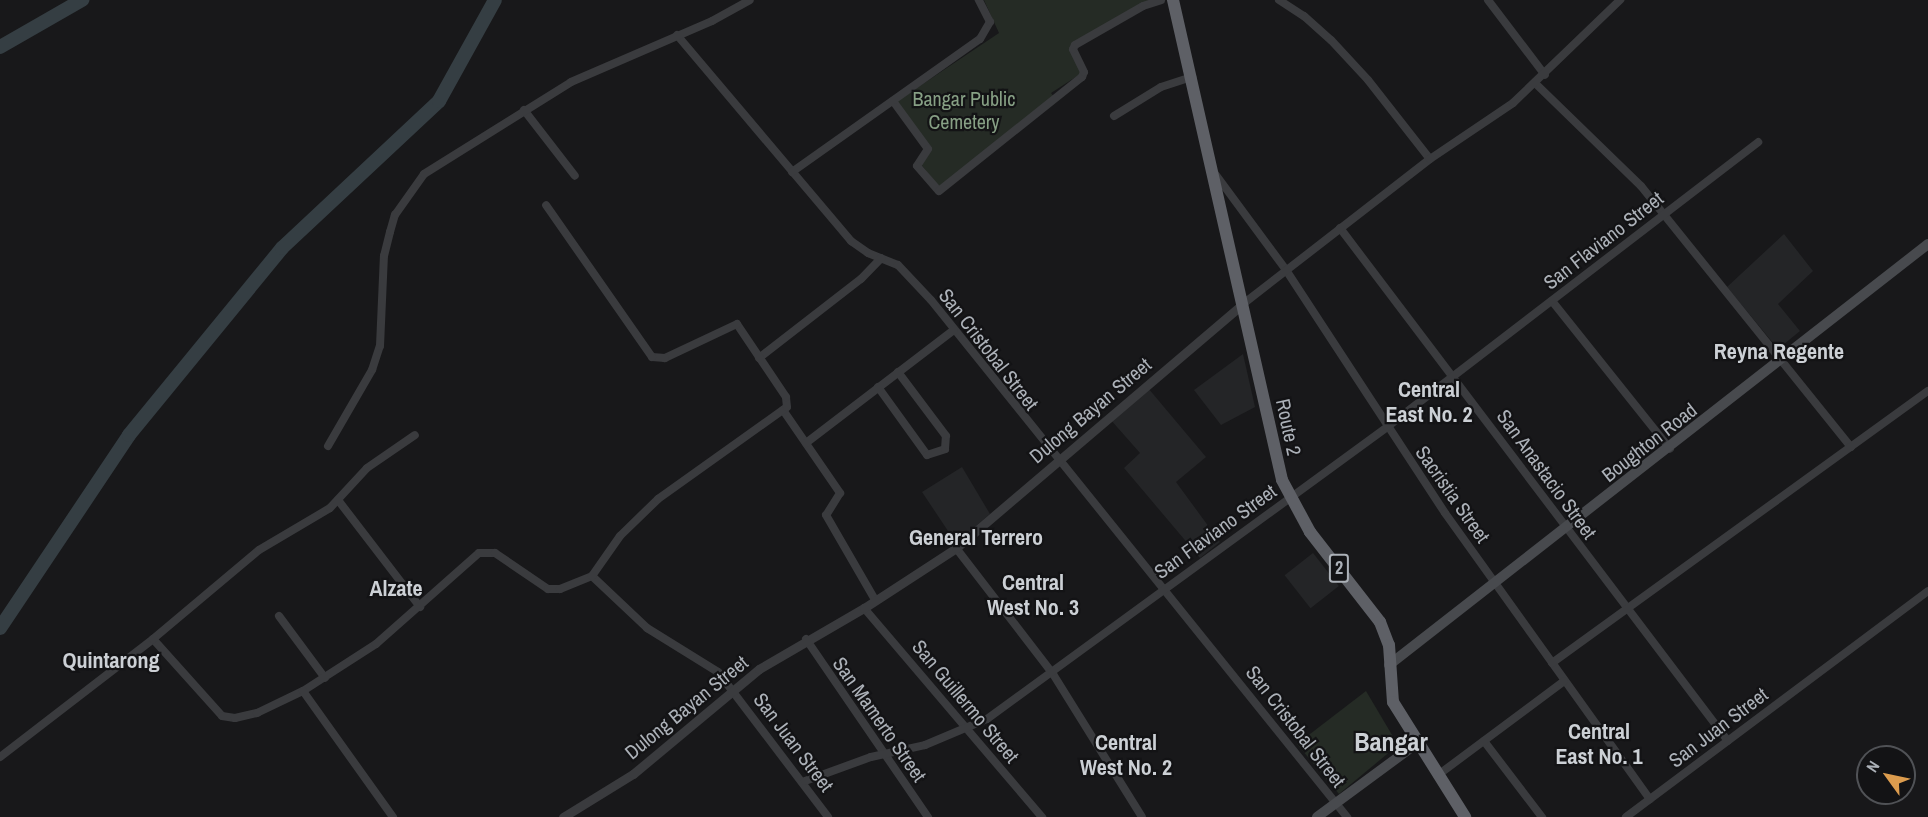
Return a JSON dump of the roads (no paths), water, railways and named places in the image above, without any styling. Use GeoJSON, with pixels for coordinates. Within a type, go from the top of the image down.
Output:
{"type":"FeatureCollection","features":[{"type":"Feature","properties":{"kind":"highway","name":"Route 2"},"geometry":{"type":"LineString","coordinates":[[1173,0],[1215,174],[1275,454],[1289,498],[1310,532],[1380,622],[1389,645],[1393,702],[1416,744],[1465,817]]}},
{"type":"Feature","properties":{"kind":"main road","name":"Boughton Road"},"geometry":{"type":"LineString","coordinates":[[1389,665],[1670,449],[1928,244]]}},
{"type":"Feature","properties":{"kind":"main road"},"geometry":{"type":"LineString","coordinates":[[1317,817],[1335,801],[1416,744]]}},
{"type":"Feature","properties":{"kind":"street"},"geometry":{"type":"LineString","coordinates":[[328,446],[357,401],[380,346],[384,256],[395,215],[435,164],[571,82],[750,0]]}},
{"type":"Feature","properties":{"kind":"street"},"geometry":{"type":"LineString","coordinates":[[792,172],[986,33],[990,22],[979,0]]}},
{"type":"Feature","properties":{"kind":"street"},"geometry":{"type":"LineString","coordinates":[[893,101],[928,149],[917,166],[939,191],[1082,77],[1084,72],[1073,49],[1075,45],[1143,6],[1161,0]]}},
{"type":"Feature","properties":{"kind":"street"},"geometry":{"type":"LineString","coordinates":[[1279,0],[1304,16],[1331,40],[1368,80],[1430,159]]}},
{"type":"Feature","properties":{"kind":"street"},"geometry":{"type":"LineString","coordinates":[[1488,0],[1545,75]]}},
{"type":"Feature","properties":{"kind":"street","name":"Dulong Bayan Street"},"geometry":{"type":"LineString","coordinates":[[563,817],[633,774],[732,687],[806,639],[864,608],[956,548],[1243,304],[1430,159],[1513,103],[1545,75],[1620,0]]}},
{"type":"Feature","properties":{"kind":"street","name":"San Cristobal Street"},"geometry":{"type":"LineString","coordinates":[[677,35],[851,242],[905,271],[1057,461],[1164,588],[1347,817]]}},
{"type":"Feature","properties":{"kind":"street"},"geometry":{"type":"LineString","coordinates":[[1114,116],[1161,87],[1192,77]]}},
{"type":"Feature","properties":{"kind":"street"},"geometry":{"type":"LineString","coordinates":[[1535,83],[1573,124],[1628,171],[1851,447]]}},
{"type":"Feature","properties":{"kind":"street"},"geometry":{"type":"LineString","coordinates":[[524,110],[555,145],[575,176]]}},
{"type":"Feature","properties":{"kind":"street","name":"San Flaviano Street"},"geometry":{"type":"LineString","coordinates":[[805,781],[884,754],[925,745],[969,729],[1053,674],[1164,588],[1387,427],[1758,142]]}},
{"type":"Feature","properties":{"kind":"street","name":"Sacristia Street"},"geometry":{"type":"LineString","coordinates":[[1215,174],[1286,270],[1387,427],[1564,681],[1650,799]]}},
{"type":"Feature","properties":{"kind":"street"},"geometry":{"type":"LineString","coordinates":[[153,639],[222,716],[249,715],[303,691],[376,644],[479,553],[486,551],[548,589],[560,589],[592,576],[620,536],[658,499],[789,404],[736,323],[665,358],[652,357],[546,205]]}},
{"type":"Feature","properties":{"kind":"street","name":"San Anastacio Street"},"geometry":{"type":"LineString","coordinates":[[1340,228],[1454,375],[1566,529],[1728,741]]}},
{"type":"Feature","properties":{"kind":"street"},"geometry":{"type":"LineString","coordinates":[[759,358],[861,279],[881,258]]}},
{"type":"Feature","properties":{"kind":"street"},"geometry":{"type":"LineString","coordinates":[[1552,301],[1670,449]]}},
{"type":"Feature","properties":{"kind":"street"},"geometry":{"type":"LineString","coordinates":[[806,443],[954,330]]}},
{"type":"Feature","properties":{"kind":"street"},"geometry":{"type":"LineString","coordinates":[[878,387],[925,453],[931,456],[940,452],[948,444],[946,436],[898,372]]}},
{"type":"Feature","properties":{"kind":"street"},"geometry":{"type":"LineString","coordinates":[[1552,663],[1629,610],[1928,391]]}},
{"type":"Feature","properties":{"kind":"street"},"geometry":{"type":"LineString","coordinates":[[783,410],[840,493],[826,515],[875,600]]}},
{"type":"Feature","properties":{"kind":"street"},"geometry":{"type":"LineString","coordinates":[[0,757],[153,639],[259,550],[338,500],[367,468],[415,435]]}},
{"type":"Feature","properties":{"kind":"street"},"geometry":{"type":"LineString","coordinates":[[338,500],[420,607]]}},
{"type":"Feature","properties":{"kind":"street"},"geometry":{"type":"LineString","coordinates":[[956,548],[1053,674],[1142,817]]}},
{"type":"Feature","properties":{"kind":"street","name":"San Juan Street"},"geometry":{"type":"LineString","coordinates":[[592,576],[646,628],[699,658],[732,687],[805,781],[828,817]]}},
{"type":"Feature","properties":{"kind":"street","name":"San Juan Street"},"geometry":{"type":"LineString","coordinates":[[1626,817],[1928,591]]}},
{"type":"Feature","properties":{"kind":"street","name":"San Guillermo Street"},"geometry":{"type":"LineString","coordinates":[[864,608],[1042,817]]}},
{"type":"Feature","properties":{"kind":"street"},"geometry":{"type":"LineString","coordinates":[[279,616],[325,678]]}},
{"type":"Feature","properties":{"kind":"street","name":"San Mamerto Street"},"geometry":{"type":"LineString","coordinates":[[806,639],[928,817]]}},
{"type":"Feature","properties":{"kind":"street"},"geometry":{"type":"LineString","coordinates":[[1438,775],[1564,681]]}},
{"type":"Feature","properties":{"kind":"street"},"geometry":{"type":"LineString","coordinates":[[303,691],[393,817]]}},
{"type":"Feature","properties":{"kind":"street"},"geometry":{"type":"LineString","coordinates":[[1485,741],[1542,817]]}},
{"type":"Feature","properties":{"kind":"waterway"},"geometry":{"type":"LineString","coordinates":[[0,47],[82,0]]}},
{"type":"Feature","properties":{"kind":"waterway"},"geometry":{"type":"LineString","coordinates":[[0,628],[129,435],[282,248],[439,101],[495,0]]}},
{"type":"Feature","properties":{"kind":"district","name":"Reyna Regente"},"geometry":{"type":"Point","coordinates":[1779,352]}},
{"type":"Feature","properties":{"kind":"district","name":"Central East No. 2"},"geometry":{"type":"Point","coordinates":[1429,402]}},
{"type":"Feature","properties":{"kind":"district","name":"General Terrero"},"geometry":{"type":"Point","coordinates":[976,538]}},
{"type":"Feature","properties":{"kind":"district","name":"Alzate"},"geometry":{"type":"Point","coordinates":[396,589]}},
{"type":"Feature","properties":{"kind":"district","name":"Central West No. 3"},"geometry":{"type":"Point","coordinates":[1033,594]}},
{"type":"Feature","properties":{"kind":"district","name":"Quintarong"},"geometry":{"type":"Point","coordinates":[111,661]}},
{"type":"Feature","properties":{"kind":"district","name":"Bangar"},"geometry":{"type":"Point","coordinates":[1391,742]}},
{"type":"Feature","properties":{"kind":"district","name":"Central East No. 1"},"geometry":{"type":"Point","coordinates":[1599,744]}},
{"type":"Feature","properties":{"kind":"district","name":"Central West No. 2"},"geometry":{"type":"Point","coordinates":[1126,754]}},
{"type":"Feature","properties":{"kind":"park label","name":"Bangar Public Cemetery"},"geometry":{"type":"Point","coordinates":[964,110]}}]}
